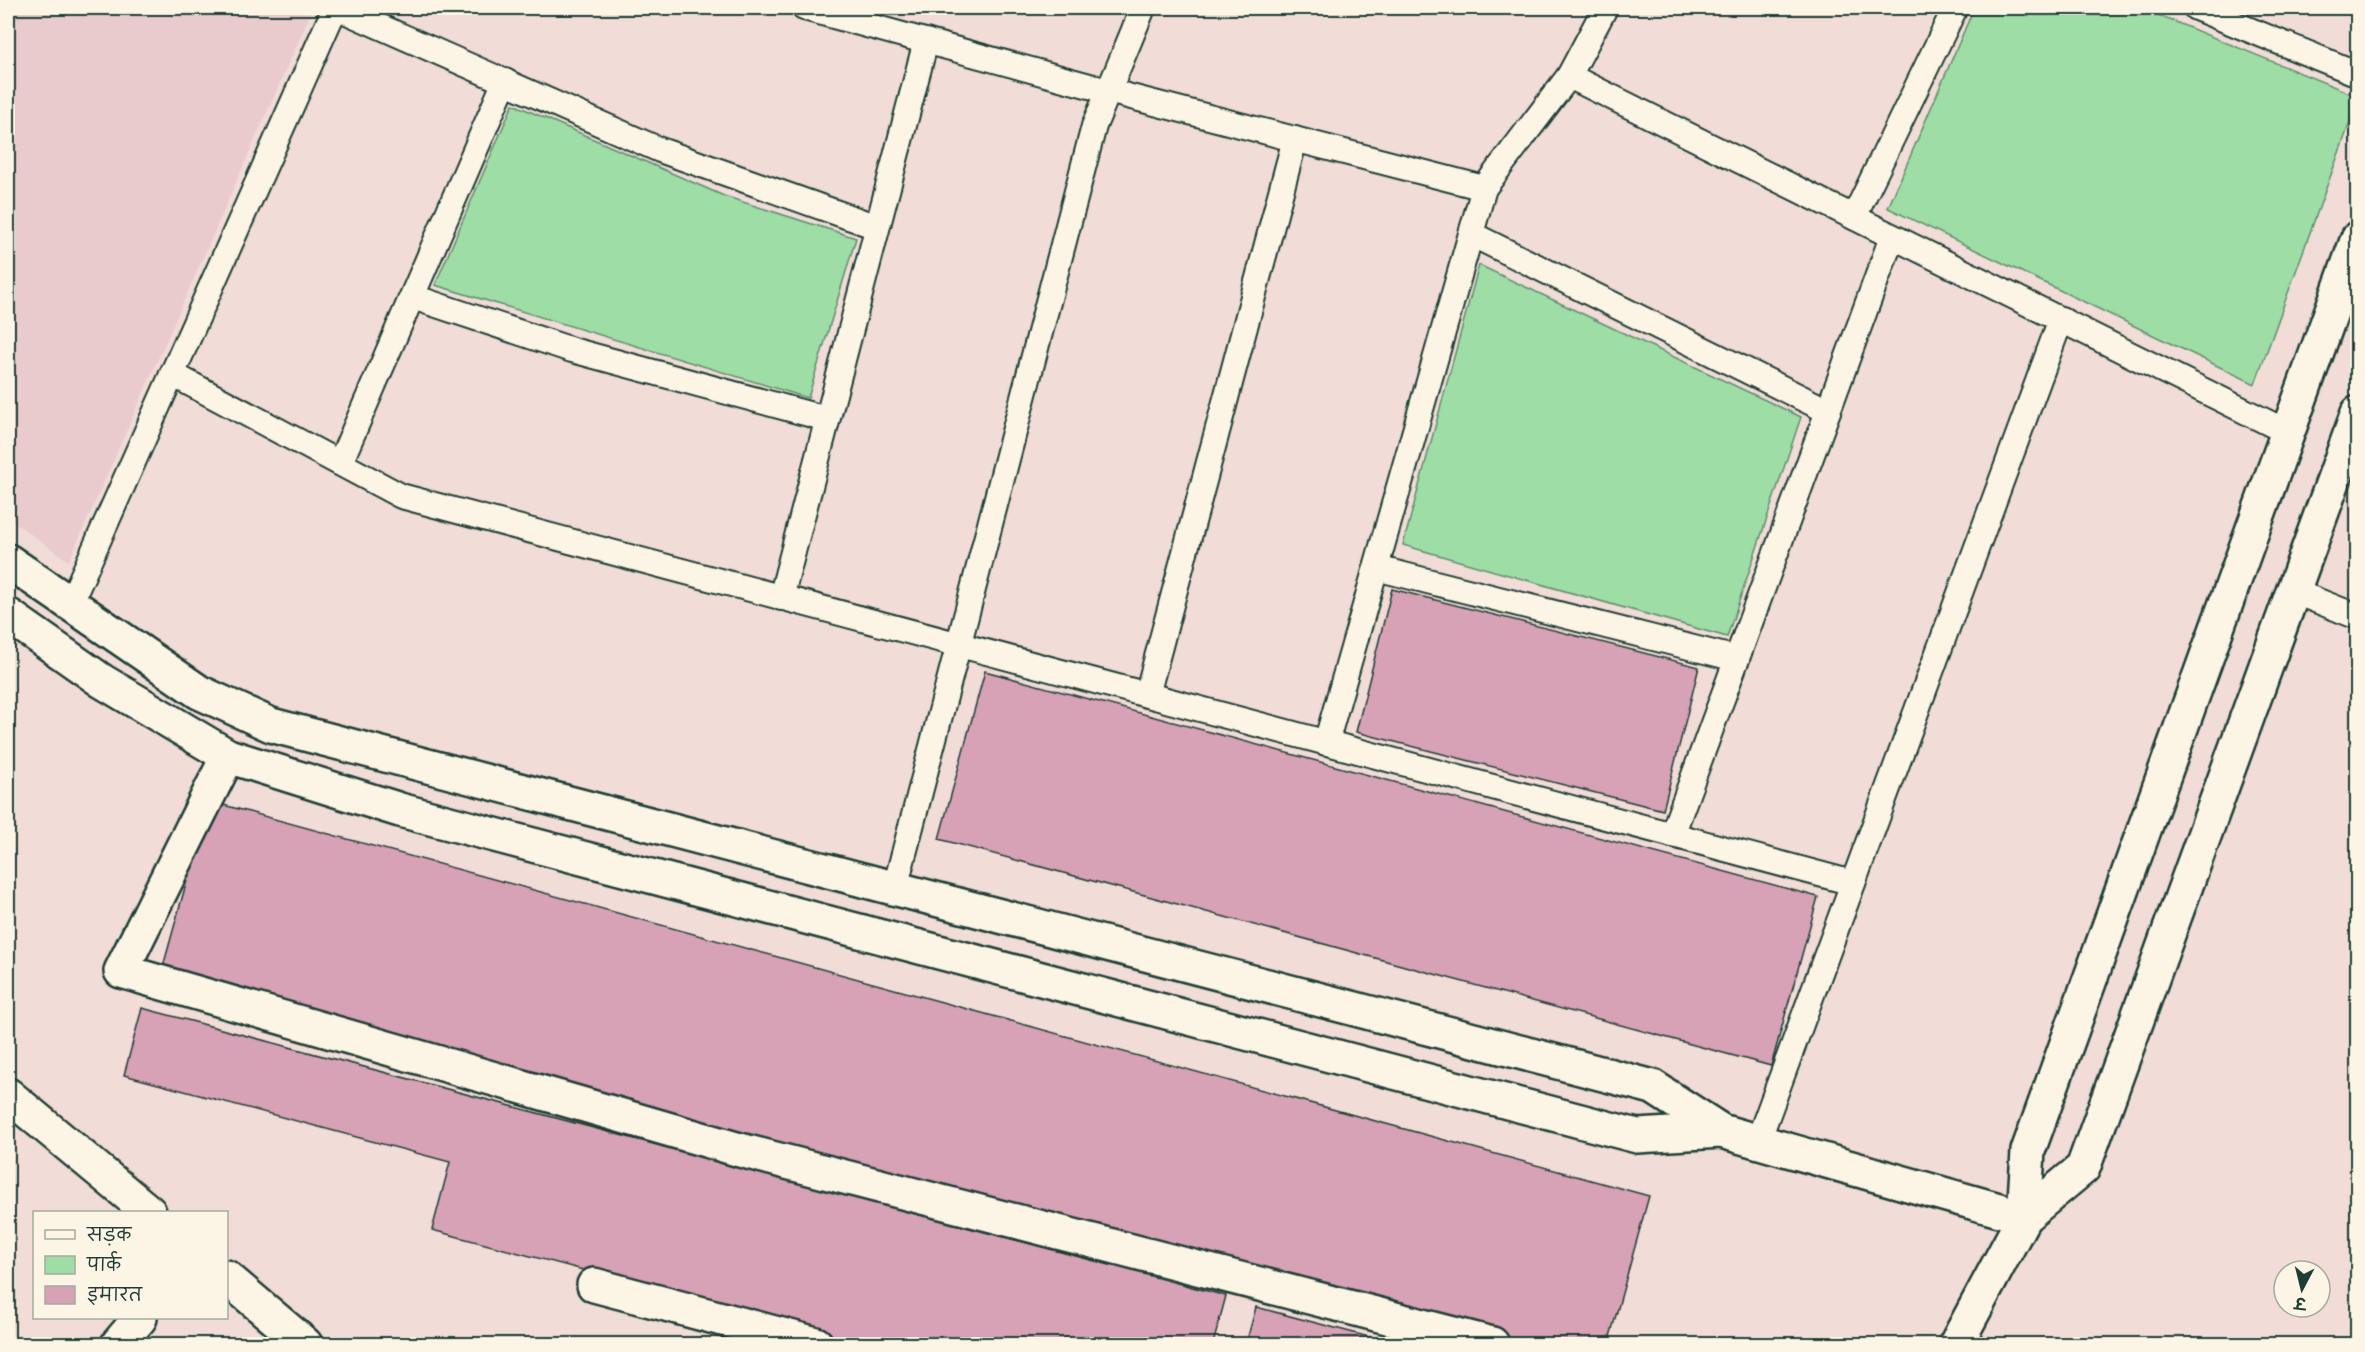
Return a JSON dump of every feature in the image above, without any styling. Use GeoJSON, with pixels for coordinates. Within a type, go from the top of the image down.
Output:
{"type":"FeatureCollection","features":[{"type":"Feature","properties":{"kind":"street"},"geometry":{"type":"LineString","coordinates":[[2024,1217],[2028,1151],[2358,238]]}},
{"type":"Feature","properties":{"kind":"street"},"geometry":{"type":"LineString","coordinates":[[1956,1344],[2024,1217],[2083,1168],[2358,412]]}},
{"type":"Feature","properties":{"kind":"street"},"geometry":{"type":"LineString","coordinates":[[8,561],[199,692],[271,725],[1653,1087],[1721,1131],[2024,1217]]}},
{"type":"Feature","properties":{"kind":"street"},"geometry":{"type":"LineString","coordinates":[[8,615],[102,681],[228,756],[400,810],[1637,1136],[1721,1131]]}},
{"type":"Feature","properties":{"kind":"street"},"geometry":{"type":"LineString","coordinates":[[228,756],[122,971],[740,1150],[1492,1344]]}},
{"type":"Feature","properties":{"kind":"street"},"geometry":{"type":"LineString","coordinates":[[8,1095],[148,1211]]}},
{"type":"Feature","properties":{"kind":"street"},"geometry":{"type":"LineString","coordinates":[[228,1279],[305,1344]]}},
{"type":"Feature","properties":{"kind":"street"},"geometry":{"type":"LineString","coordinates":[[594,1285],[816,1344]]}},
{"type":"Feature","properties":{"kind":"street"},"geometry":{"type":"LineString","coordinates":[[118,1344],[138,1319]]}},
{"type":"Feature","properties":{"kind":"lane"},"geometry":{"type":"LineString","coordinates":[[70,604],[336,8],[660,150],[877,227]]}},
{"type":"Feature","properties":{"kind":"lane"},"geometry":{"type":"LineString","coordinates":[[804,8],[1484,188]]}},
{"type":"Feature","properties":{"kind":"lane"},"geometry":{"type":"LineString","coordinates":[[895,888],[1094,126],[1143,8]]}},
{"type":"Feature","properties":{"kind":"lane"},"geometry":{"type":"LineString","coordinates":[[1326,743],[1484,188],[1569,76],[1605,8]]}},
{"type":"Feature","properties":{"kind":"lane"},"geometry":{"type":"LineString","coordinates":[[1854,217],[1955,8]]}},
{"type":"Feature","properties":{"kind":"lane"},"geometry":{"type":"LineString","coordinates":[[2196,8],[2358,74]]}},
{"type":"Feature","properties":{"kind":"lane"},"geometry":{"type":"LineString","coordinates":[[781,598],[926,41]]}},
{"type":"Feature","properties":{"kind":"lane"},"geometry":{"type":"LineString","coordinates":[[1569,76],[2287,432]]}},
{"type":"Feature","properties":{"kind":"lane"},"geometry":{"type":"LineString","coordinates":[[340,464],[505,81]]}},
{"type":"Feature","properties":{"kind":"lane"},"geometry":{"type":"LineString","coordinates":[[1147,695],[1295,139]]}},
{"type":"Feature","properties":{"kind":"lane"},"geometry":{"type":"LineString","coordinates":[[1471,234],[1828,411]]}},
{"type":"Feature","properties":{"kind":"lane"},"geometry":{"type":"LineString","coordinates":[[1672,835],[1892,237]]}},
{"type":"Feature","properties":{"kind":"lane"},"geometry":{"type":"LineString","coordinates":[[413,297],[572,350],[827,419]]}},
{"type":"Feature","properties":{"kind":"lane"},"geometry":{"type":"LineString","coordinates":[[1758,1141],[2061,320]]}},
{"type":"Feature","properties":{"kind":"lane"},"geometry":{"type":"LineString","coordinates":[[172,374],[401,496],[1853,883]]}},
{"type":"Feature","properties":{"kind":"lane"},"geometry":{"type":"LineString","coordinates":[[1376,568],[1737,658]]}},
{"type":"Feature","properties":{"kind":"lane"},"geometry":{"type":"LineString","coordinates":[[2293,591],[2358,617]]}},
{"type":"Feature","properties":{"kind":"shaded area"},"geometry":{"type":"Polygon","coordinates":[[[8,8],[313,8],[69,561],[8,518],[8,8]]]}},
{"type":"Feature","properties":{"kind":"green space"},"geometry":{"type":"Polygon","coordinates":[[[1974,8],[2141,8],[2357,96],[2357,103],[2255,384],[1888,208],[1974,8]]]}},
{"type":"Feature","properties":{"kind":"green space"},"geometry":{"type":"Polygon","coordinates":[[[513,104],[724,196],[856,238],[808,398],[435,285],[513,104]]]}},
{"type":"Feature","properties":{"kind":"green space"},"geometry":{"type":"Polygon","coordinates":[[[1479,265],[1801,417],[1727,637],[1403,545],[1479,265]]]}},
{"type":"Feature","properties":{"kind":"building"},"geometry":{"type":"Polygon","coordinates":[[[1392,589],[1699,667],[1663,810],[1356,732],[1392,589]]]}},
{"type":"Feature","properties":{"kind":"building"},"geometry":{"type":"Polygon","coordinates":[[[985,671],[1818,897],[1771,1066],[939,839],[985,671]]]}},
{"type":"Feature","properties":{"kind":"building"},"geometry":{"type":"Polygon","coordinates":[[[209,801],[1649,1196],[1608,1344],[1512,1344],[161,974],[209,801]]]}},
{"type":"Feature","properties":{"kind":"building"},"geometry":{"type":"Polygon","coordinates":[[[142,1008],[1226,1296],[1213,1344],[863,1344],[432,1230],[450,1162],[124,1075],[142,1008]]]}},
{"type":"Feature","properties":{"kind":"building"},"geometry":{"type":"Polygon","coordinates":[[[1256,1307],[1388,1342],[1388,1344],[1246,1344],[1256,1307]]]}}]}
